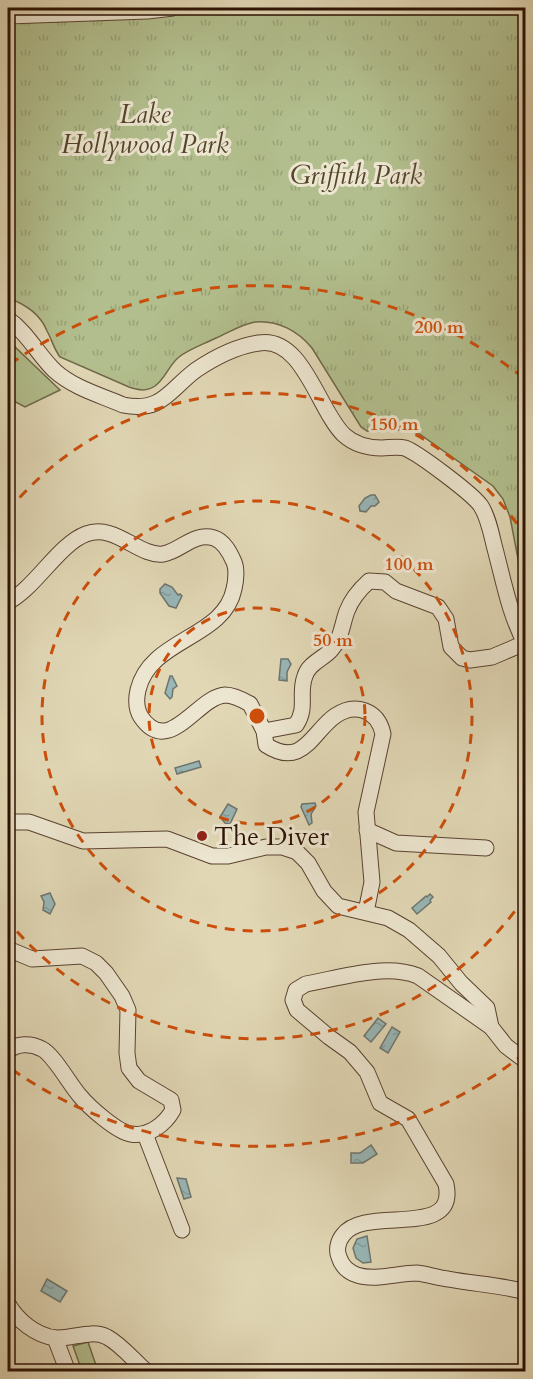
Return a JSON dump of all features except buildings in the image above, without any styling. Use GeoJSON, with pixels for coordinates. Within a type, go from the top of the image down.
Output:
{"type":"FeatureCollection","features":[{"type":"Feature","properties":{"kind":"street"},"geometry":{"type":"LineString","coordinates":[[8,16],[173,8]]}},
{"type":"Feature","properties":{"kind":"street"},"geometry":{"type":"LineString","coordinates":[[8,319],[24,332],[46,362],[66,380],[114,401],[141,408],[160,402],[199,368],[236,350],[267,342],[284,348],[298,361],[330,416],[344,434],[362,445],[380,448],[398,447],[411,452],[466,491],[482,507],[516,623],[525,644],[492,657],[470,660],[462,658],[451,647],[446,619],[438,607],[396,591],[385,582],[369,581],[356,593],[346,612],[341,635],[331,651],[317,660],[305,674],[302,690],[304,709],[302,717],[296,725],[264,731]]}},
{"type":"Feature","properties":{"kind":"street"},"geometry":{"type":"LineString","coordinates":[[8,602],[46,569],[64,549],[86,534],[106,533],[126,539],[148,552],[161,554],[173,551],[187,541],[199,537],[214,538],[226,547],[235,563],[235,582],[231,601],[221,616],[161,654],[147,668],[138,687],[136,700],[140,715],[151,728],[164,731],[177,726],[216,697],[226,695],[250,704],[264,731],[266,745],[275,751],[289,753],[314,740],[336,715],[351,710],[366,711],[375,715],[383,734],[366,812],[372,882],[366,912]]}},
{"type":"Feature","properties":{"kind":"street"},"geometry":{"type":"LineString","coordinates":[[8,822],[29,822],[83,841],[167,839],[212,856],[228,856],[266,847],[282,847],[297,852],[308,862],[324,891],[338,906],[388,918],[409,930],[439,956],[461,983],[487,1008],[491,1027]]}},
{"type":"Feature","properties":{"kind":"street"},"geometry":{"type":"LineString","coordinates":[[367,830],[396,843],[486,848]]}},
{"type":"Feature","properties":{"kind":"street"},"geometry":{"type":"LineString","coordinates":[[8,949],[32,959],[82,956],[96,963],[122,996],[128,1010],[129,1068],[139,1081],[171,1100],[173,1110],[168,1120],[145,1134],[131,1134],[118,1128],[91,1107],[44,1050],[28,1045],[14,1045],[8,1051]]}},
{"type":"Feature","properties":{"kind":"street"},"geometry":{"type":"LineString","coordinates":[[525,1061],[506,1046],[491,1027],[418,976],[406,971],[391,970],[306,984],[296,990],[293,1000],[297,1010],[350,1052],[367,1072],[380,1103],[408,1119],[446,1184],[448,1195],[445,1206],[435,1214],[418,1218],[362,1222],[348,1228],[340,1238],[337,1251],[341,1264],[350,1273],[363,1277],[418,1273],[525,1292]]}},
{"type":"Feature","properties":{"kind":"street"},"geometry":{"type":"LineString","coordinates":[[145,1134],[182,1230]]}},
{"type":"Feature","properties":{"kind":"street"},"geometry":{"type":"LineString","coordinates":[[8,1304],[16,1317],[31,1329],[55,1338],[93,1334],[107,1337],[147,1371]]}},
{"type":"Feature","properties":{"kind":"street"},"geometry":{"type":"LineString","coordinates":[[55,1338],[68,1371]]}},
{"type":"Feature","properties":{"kind":"green space","name":"Griffith Park"},"geometry":{"type":"Polygon","coordinates":[[[8,8],[525,8],[525,561],[519,564],[510,517],[503,499],[493,486],[418,433],[393,429],[376,432],[367,431],[361,427],[312,348],[300,336],[287,328],[263,322],[240,327],[183,354],[158,383],[145,390],[129,387],[60,357],[36,314],[26,306],[8,298],[8,8]]]}},
{"type":"Feature","properties":{"kind":"green space"},"geometry":{"type":"Polygon","coordinates":[[[8,339],[60,390],[25,407],[8,398],[8,339]]]}},
{"type":"Feature","properties":{"kind":"green space"},"geometry":{"type":"Polygon","coordinates":[[[88,1342],[98,1371],[82,1371],[73,1346],[88,1342]]]}},
{"type":"Feature","properties":{"kind":"water"},"geometry":{"type":"Polygon","coordinates":[[[375,495],[379,502],[366,512],[360,511],[359,506],[365,498],[375,495]]]}},
{"type":"Feature","properties":{"kind":"water"},"geometry":{"type":"Polygon","coordinates":[[[165,584],[182,596],[176,608],[169,606],[160,593],[160,589],[165,584]]]}},
{"type":"Feature","properties":{"kind":"water"},"geometry":{"type":"Polygon","coordinates":[[[281,659],[288,659],[291,664],[287,672],[287,681],[279,680],[281,659]]]}},
{"type":"Feature","properties":{"kind":"water"},"geometry":{"type":"Polygon","coordinates":[[[170,676],[177,686],[173,689],[170,699],[165,693],[170,676]]]}},
{"type":"Feature","properties":{"kind":"water"},"geometry":{"type":"Polygon","coordinates":[[[199,761],[201,767],[177,774],[175,768],[199,761]]]}},
{"type":"Feature","properties":{"kind":"water"},"geometry":{"type":"Polygon","coordinates":[[[315,803],[316,806],[311,814],[312,823],[309,825],[301,807],[302,804],[315,803]]]}},
{"type":"Feature","properties":{"kind":"water"},"geometry":{"type":"Polygon","coordinates":[[[228,804],[237,809],[230,824],[225,823],[220,817],[228,804]]]}},
{"type":"Feature","properties":{"kind":"water"},"geometry":{"type":"Polygon","coordinates":[[[50,893],[55,904],[50,914],[43,910],[44,902],[41,896],[50,893]]]}},
{"type":"Feature","properties":{"kind":"water"},"geometry":{"type":"Polygon","coordinates":[[[430,894],[433,897],[431,902],[417,914],[412,908],[430,894]]]}},
{"type":"Feature","properties":{"kind":"water"},"geometry":{"type":"Polygon","coordinates":[[[378,1018],[386,1024],[371,1042],[364,1036],[378,1018]]]}},
{"type":"Feature","properties":{"kind":"water"},"geometry":{"type":"Polygon","coordinates":[[[392,1027],[400,1032],[388,1053],[380,1048],[392,1027]]]}},
{"type":"Feature","properties":{"kind":"water"},"geometry":{"type":"Polygon","coordinates":[[[371,1145],[377,1154],[363,1163],[351,1163],[351,1153],[360,1153],[371,1145]]]}},
{"type":"Feature","properties":{"kind":"water"},"geometry":{"type":"Polygon","coordinates":[[[177,1178],[186,1179],[191,1197],[184,1199],[177,1178]]]}},
{"type":"Feature","properties":{"kind":"water"},"geometry":{"type":"Polygon","coordinates":[[[367,1236],[371,1262],[363,1263],[356,1258],[353,1248],[357,1239],[367,1236]]]}},
{"type":"Feature","properties":{"kind":"water"},"geometry":{"type":"Polygon","coordinates":[[[47,1279],[67,1291],[60,1302],[41,1291],[47,1279]]]}},
{"type":"Feature","properties":{"kind":"place","name":"The Diver"},"geometry":{"type":"Point","coordinates":[202,836]}},
{"type":"Feature","properties":{"kind":"park label","name":"Lake Hollywood Park"},"geometry":{"type":"Point","coordinates":[145,129]}}]}
